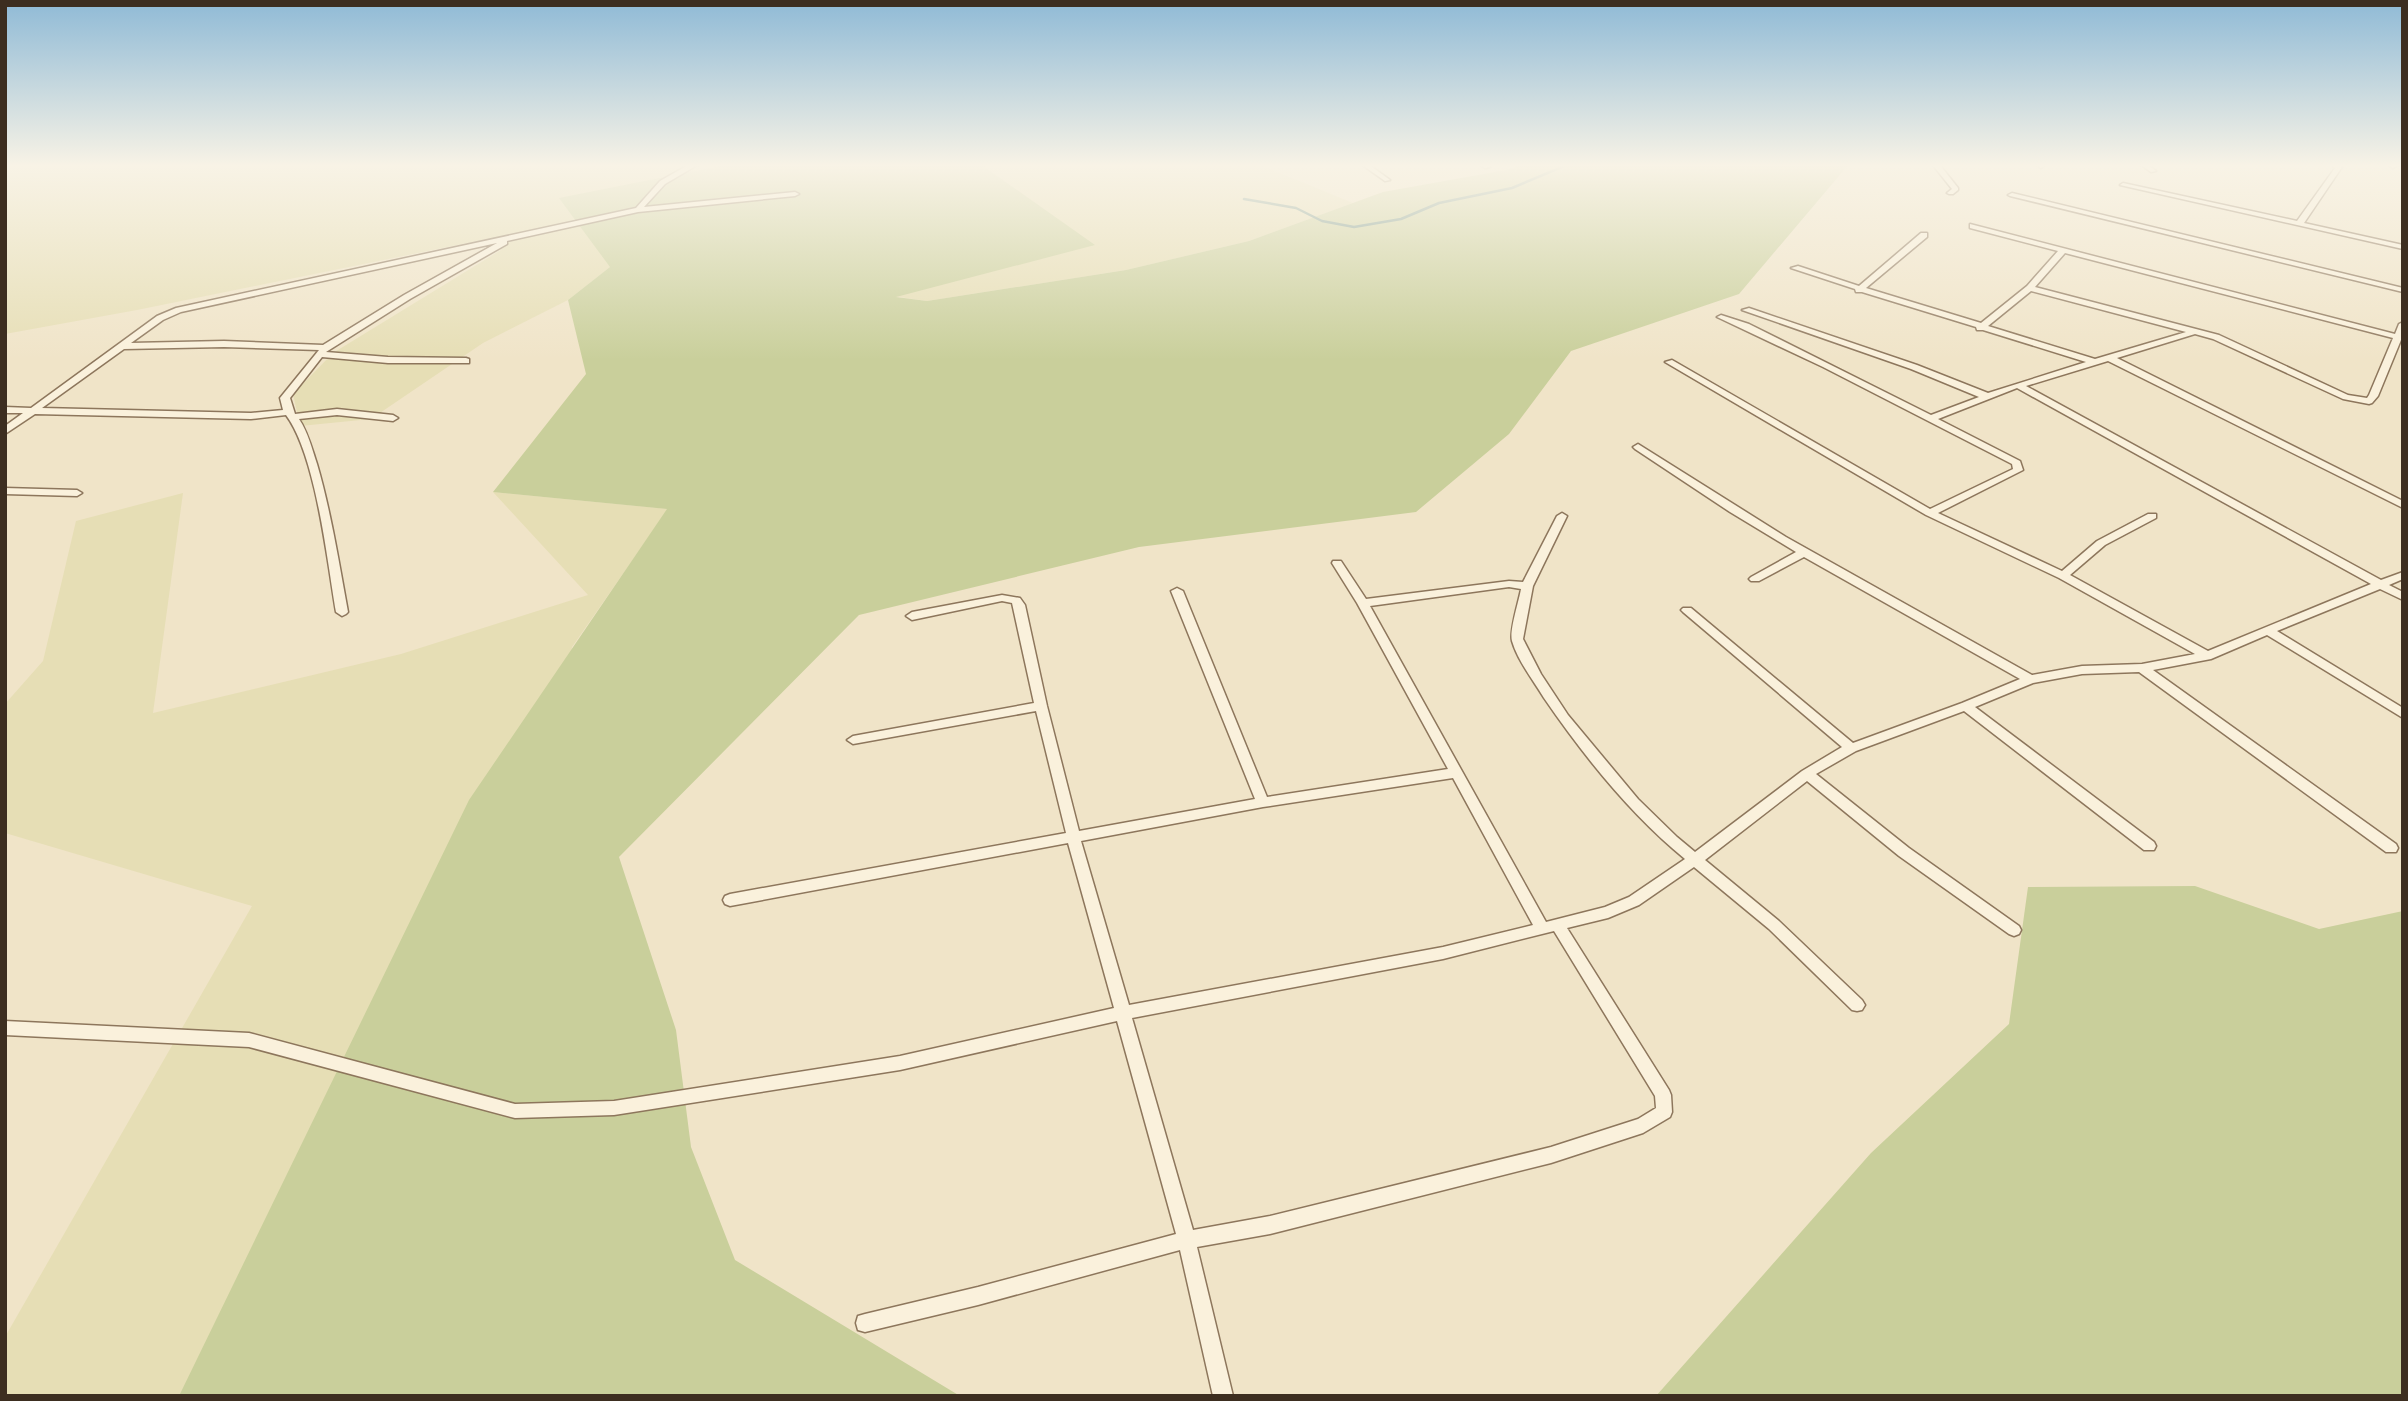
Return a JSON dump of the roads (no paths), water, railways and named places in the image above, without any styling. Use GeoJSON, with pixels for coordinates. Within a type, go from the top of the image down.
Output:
{"type":"FeatureCollection","features":[{"type":"Feature","properties":{"kind":"street"},"geometry":{"type":"LineString","coordinates":[[5,431],[160,318],[193,305],[545,229]]}},
{"type":"Feature","properties":{"kind":"street"},"geometry":{"type":"LineString","coordinates":[[1986,229],[2397,337]]}},
{"type":"Feature","properties":{"kind":"street"},"geometry":{"type":"LineString","coordinates":[[2154,229],[2403,290]]}},
{"type":"Feature","properties":{"kind":"street"},"geometry":{"type":"LineString","coordinates":[[2327,229],[2403,247]]}},
{"type":"Feature","properties":{"kind":"street"},"geometry":{"type":"LineString","coordinates":[[1859,290],[1924,235]]}},
{"type":"Feature","properties":{"kind":"street"},"geometry":{"type":"LineString","coordinates":[[342,612],[324,518],[304,439],[291,415],[287,393],[322,351],[513,236]]}},
{"type":"Feature","properties":{"kind":"street"},"geometry":{"type":"LineString","coordinates":[[1980,328],[2030,288],[2063,250]]}},
{"type":"Feature","properties":{"kind":"street"},"geometry":{"type":"LineString","coordinates":[[1795,268],[2092,361]]}},
{"type":"Feature","properties":{"kind":"street"},"geometry":{"type":"LineString","coordinates":[[2030,288],[2216,337],[2360,401],[2369,401],[2373,396],[2403,324]]}},
{"type":"Feature","properties":{"kind":"street"},"geometry":{"type":"LineString","coordinates":[[1746,310],[1914,367],[1986,396]]}},
{"type":"Feature","properties":{"kind":"street"},"geometry":{"type":"LineString","coordinates":[[1721,317],[1746,326],[2008,456],[2017,463],[2018,470],[1930,513]]}},
{"type":"Feature","properties":{"kind":"street"},"geometry":{"type":"LineString","coordinates":[[1929,419],[2018,384],[2192,332]]}},
{"type":"Feature","properties":{"kind":"street"},"geometry":{"type":"LineString","coordinates":[[122,346],[224,344],[322,351],[388,360],[466,361]]}},
{"type":"Feature","properties":{"kind":"street"},"geometry":{"type":"LineString","coordinates":[[2108,356],[2403,505]]}},
{"type":"Feature","properties":{"kind":"street"},"geometry":{"type":"LineString","coordinates":[[1670,362],[1930,513],[2063,576],[2207,656]]}},
{"type":"Feature","properties":{"kind":"street"},"geometry":{"type":"LineString","coordinates":[[2018,384],[2403,597]]}},
{"type":"Feature","properties":{"kind":"street"},"geometry":{"type":"LineString","coordinates":[[5,410],[237,415],[337,412],[393,418]]}},
{"type":"Feature","properties":{"kind":"street"},"geometry":{"type":"LineString","coordinates":[[1638,447],[1711,498],[1803,553],[2030,678]]}},
{"type":"Feature","properties":{"kind":"street"},"geometry":{"type":"LineString","coordinates":[[5,491],[76,494]]}},
{"type":"Feature","properties":{"kind":"street"},"geometry":{"type":"LineString","coordinates":[[1562,516],[1527,586],[1517,639],[1535,675],[1599,763],[1643,812],[1695,860],[1774,925],[1857,1005]]}},
{"type":"Feature","properties":{"kind":"street"},"geometry":{"type":"LineString","coordinates":[[2063,576],[2102,544],[2152,516]]}},
{"type":"Feature","properties":{"kind":"street"},"geometry":{"type":"LineString","coordinates":[[1755,579],[1803,553]]}},
{"type":"Feature","properties":{"kind":"street"},"geometry":{"type":"LineString","coordinates":[[865,1323],[978,1296],[1186,1240],[1270,1225],[1551,1155],[1643,1125],[1664,1112],[1663,1095],[1550,927],[1455,773],[1363,603],[1337,563]]}},
{"type":"Feature","properties":{"kind":"street"},"geometry":{"type":"LineString","coordinates":[[5,1028],[248,1040],[515,1111],[614,1108],[900,1063],[1123,1013],[1443,953],[1550,927],[1634,901],[1695,860],[1807,774],[1851,748],[2030,678],[2082,670],[2143,668],[2207,656],[2403,575]]}},
{"type":"Feature","properties":{"kind":"street"},"geometry":{"type":"LineString","coordinates":[[1363,603],[1509,584],[1527,586]]}},
{"type":"Feature","properties":{"kind":"street"},"geometry":{"type":"LineString","coordinates":[[1177,591],[1263,803]]}},
{"type":"Feature","properties":{"kind":"street"},"geometry":{"type":"LineString","coordinates":[[912,616],[1002,598],[1016,600],[1019,605],[1074,839],[1186,1240],[1223,1396]]}},
{"type":"Feature","properties":{"kind":"street"},"geometry":{"type":"LineString","coordinates":[[1687,610],[1851,748]]}},
{"type":"Feature","properties":{"kind":"street"},"geometry":{"type":"LineString","coordinates":[[2268,631],[2403,714]]}},
{"type":"Feature","properties":{"kind":"street"},"geometry":{"type":"LineString","coordinates":[[2143,668],[2391,848]]}},
{"type":"Feature","properties":{"kind":"street"},"geometry":{"type":"LineString","coordinates":[[1966,705],[2149,846]]}},
{"type":"Feature","properties":{"kind":"street"},"geometry":{"type":"LineString","coordinates":[[853,740],[1041,706]]}},
{"type":"Feature","properties":{"kind":"street"},"geometry":{"type":"LineString","coordinates":[[730,900],[1263,803],[1455,773]]}},
{"type":"Feature","properties":{"kind":"street"},"geometry":{"type":"LineString","coordinates":[[1807,774],[1904,852],[2014,930]]}}]}
